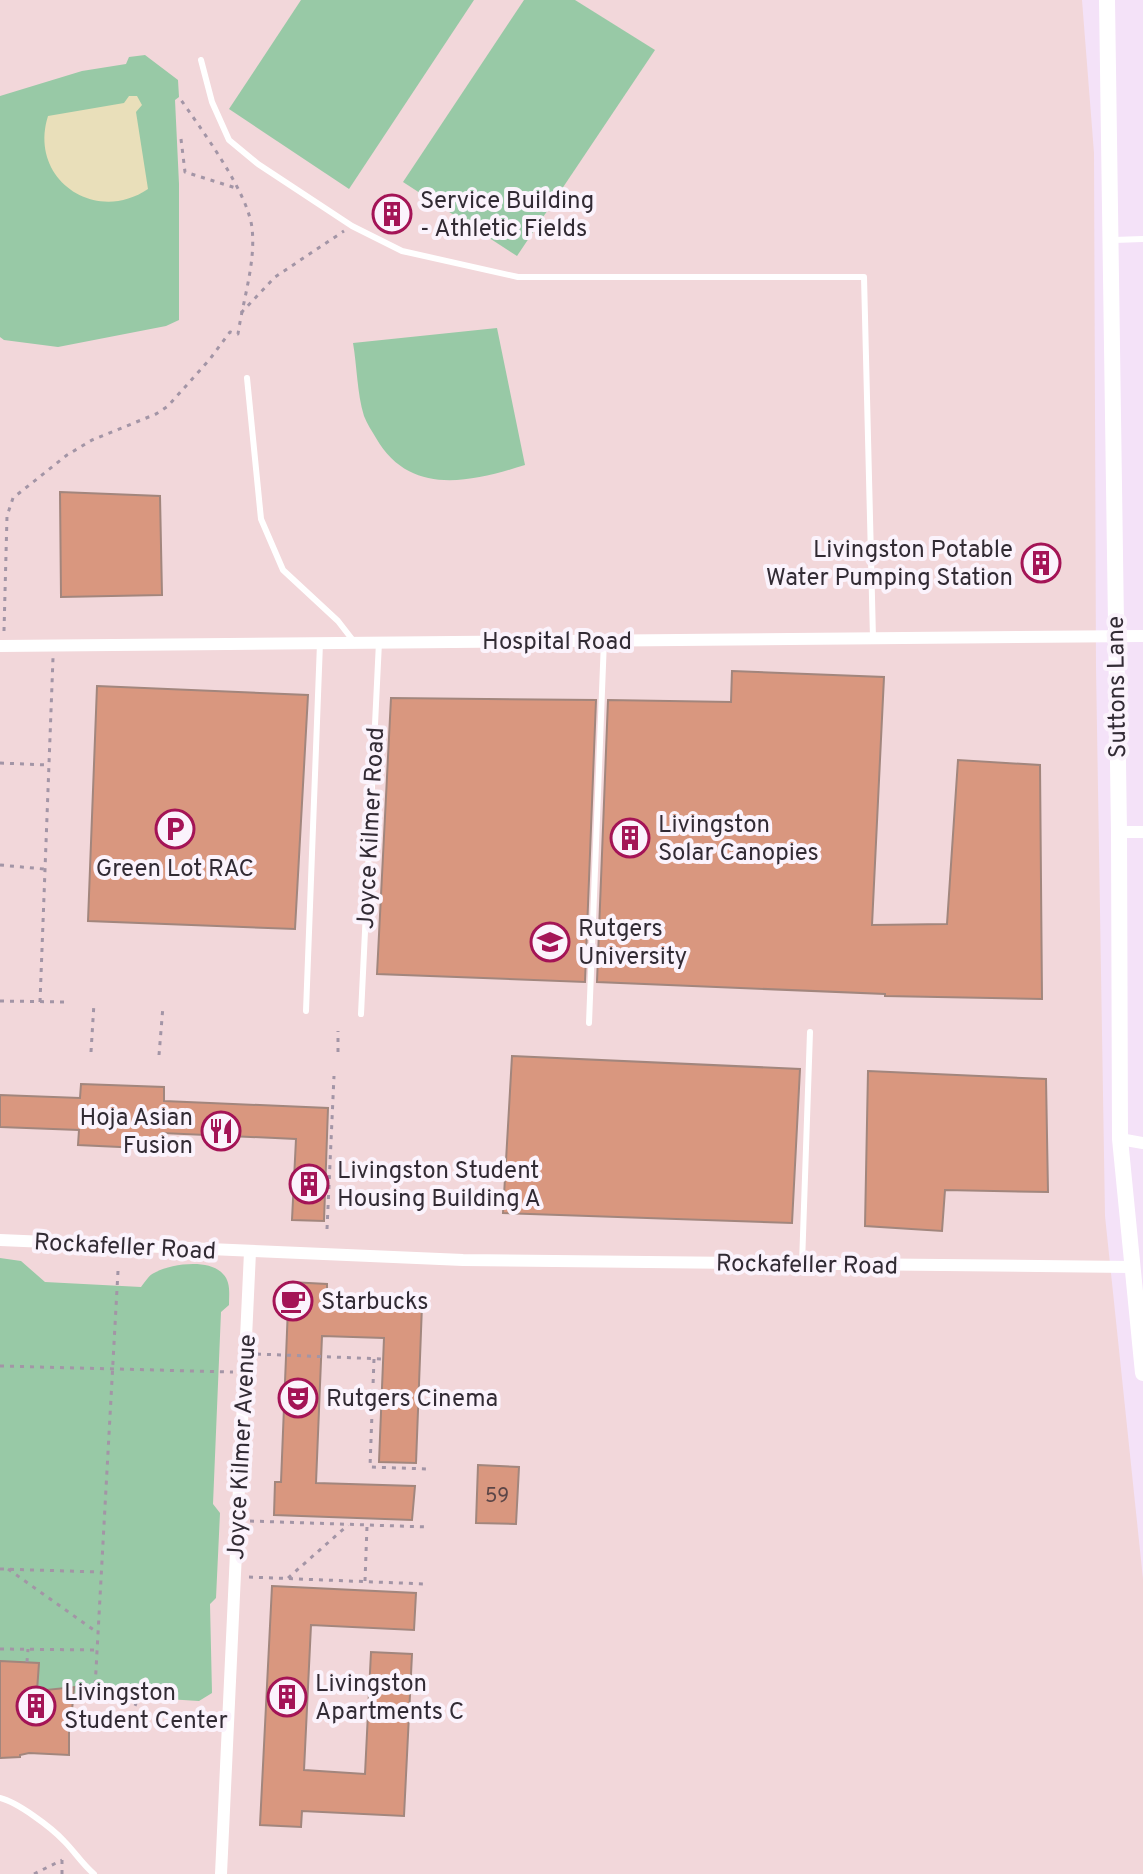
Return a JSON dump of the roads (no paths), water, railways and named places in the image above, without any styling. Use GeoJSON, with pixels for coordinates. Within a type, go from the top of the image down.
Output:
{"type":"FeatureCollection","features":[{"type":"Feature","properties":{"kind":"street","name":"Suttons Lane"},"geometry":{"type":"LineString","coordinates":[[1107,0],[1119,832],[1120,1139],[1143,1373]]}},
{"type":"Feature","properties":{"kind":"street","name":"Hospital Road"},"geometry":{"type":"LineString","coordinates":[[0,646],[1143,636]]}},
{"type":"Feature","properties":{"kind":"street"},"geometry":{"type":"LineString","coordinates":[[1119,832],[1143,832]]}},
{"type":"Feature","properties":{"kind":"street"},"geometry":{"type":"LineString","coordinates":[[1120,1139],[1143,1143]]}},
{"type":"Feature","properties":{"kind":"street","name":"Rockafeller Road"},"geometry":{"type":"LineString","coordinates":[[0,1240],[483,1260],[1131,1267]]}},
{"type":"Feature","properties":{"kind":"street","name":"Joyce Kilmer Avenue"},"geometry":{"type":"LineString","coordinates":[[221,1874],[250,1252]]}},
{"type":"Feature","properties":{"kind":"lane"},"geometry":{"type":"LineString","coordinates":[[201,60],[212,102],[229,140],[258,164],[352,226],[402,251],[518,277],[864,277],[873,638]]}},
{"type":"Feature","properties":{"kind":"lane"},"geometry":{"type":"LineString","coordinates":[[1110,240],[1143,239]]}},
{"type":"Feature","properties":{"kind":"lane"},"geometry":{"type":"LineString","coordinates":[[247,378],[261,519],[283,570],[338,621],[355,643]]}},
{"type":"Feature","properties":{"kind":"lane"},"geometry":{"type":"LineString","coordinates":[[589,1023],[604,640]]}},
{"type":"Feature","properties":{"kind":"lane","name":"Joyce Kilmer Road"},"geometry":{"type":"LineString","coordinates":[[361,1014],[379,642]]}},
{"type":"Feature","properties":{"kind":"lane"},"geometry":{"type":"LineString","coordinates":[[306,1011],[320,643]]}},
{"type":"Feature","properties":{"kind":"lane"},"geometry":{"type":"LineString","coordinates":[[802,1264],[810,1032]]}},
{"type":"Feature","properties":{"kind":"lane"},"geometry":{"type":"LineString","coordinates":[[0,1798],[20,1807],[63,1839],[81,1863],[94,1874]]}},
{"type":"Feature","properties":{"kind":"place","name":"Service Building - Athletic Fields"},"geometry":{"type":"Point","coordinates":[392,214]}},
{"type":"Feature","properties":{"kind":"place","name":"Livingston Potable Water Pumping Station"},"geometry":{"type":"Point","coordinates":[1041,563]}},
{"type":"Feature","properties":{"kind":"place","name":"Green Lot RAC"},"geometry":{"type":"Point","coordinates":[175,829]}},
{"type":"Feature","properties":{"kind":"place","name":"Livingston Solar Canopies"},"geometry":{"type":"Point","coordinates":[630,838]}},
{"type":"Feature","properties":{"kind":"place","name":"Rutgers University"},"geometry":{"type":"Point","coordinates":[550,942]}},
{"type":"Feature","properties":{"kind":"place","name":"Hoja Asian Fusion"},"geometry":{"type":"Point","coordinates":[221,1131]}},
{"type":"Feature","properties":{"kind":"place","name":"Livingston Student Housing Building A"},"geometry":{"type":"Point","coordinates":[309,1184]}},
{"type":"Feature","properties":{"kind":"place","name":"Starbucks"},"geometry":{"type":"Point","coordinates":[293,1301]}},
{"type":"Feature","properties":{"kind":"place","name":"Rutgers Cinema"},"geometry":{"type":"Point","coordinates":[298,1398]}},
{"type":"Feature","properties":{"kind":"place","name":"Livingston Apartments C"},"geometry":{"type":"Point","coordinates":[287,1697]}},
{"type":"Feature","properties":{"kind":"place","name":"Livingston Student Center"},"geometry":{"type":"Point","coordinates":[36,1706]}}]}
